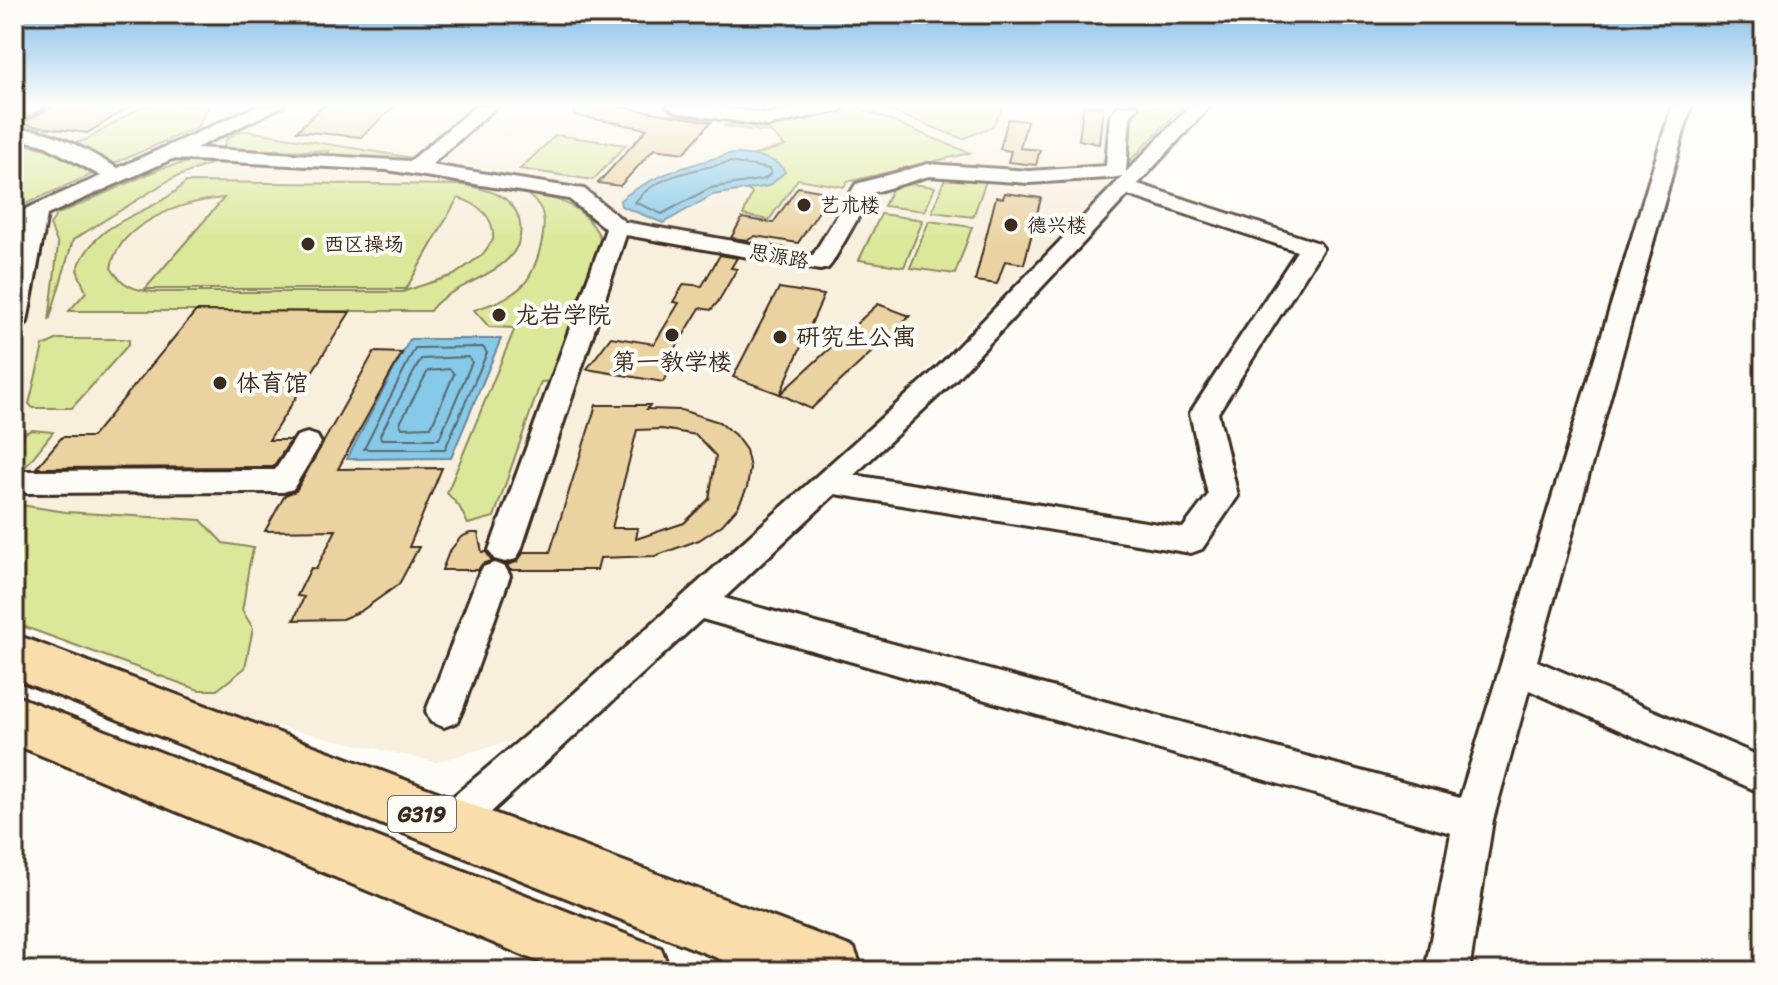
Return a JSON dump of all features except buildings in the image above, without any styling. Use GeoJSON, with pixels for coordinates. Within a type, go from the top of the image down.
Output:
{"type":"FeatureCollection","features":[{"type":"Feature","properties":{"kind":"highway","name":"G319"},"geometry":{"type":"LineString","coordinates":[[14,656],[831,971]]}},
{"type":"Feature","properties":{"kind":"highway"},"geometry":{"type":"LineString","coordinates":[[14,719],[638,971]]}},
{"type":"Feature","properties":{"kind":"street"},"geometry":{"type":"LineString","coordinates":[[72,152],[117,176]]}},
{"type":"Feature","properties":{"kind":"street"},"geometry":{"type":"LineString","coordinates":[[415,168],[434,152]]}},
{"type":"Feature","properties":{"kind":"street","name":"思源路"},"geometry":{"type":"LineString","coordinates":[[170,153],[387,164],[576,194],[618,227],[820,263],[864,189],[928,170],[1029,177],[1116,172],[1117,152]]}},
{"type":"Feature","properties":{"kind":"street"},"geometry":{"type":"LineString","coordinates":[[450,824],[946,374],[1158,152]]}},
{"type":"Feature","properties":{"kind":"street"},"geometry":{"type":"LineString","coordinates":[[1447,971],[1473,820],[1669,152]]}},
{"type":"Feature","properties":{"kind":"street"},"geometry":{"type":"LineString","coordinates":[[14,222],[170,153]]}},
{"type":"Feature","properties":{"kind":"street"},"geometry":{"type":"LineString","coordinates":[[829,482],[1191,541],[1223,496],[1204,413],[1311,248],[1125,187]]}},
{"type":"Feature","properties":{"kind":"street"},"geometry":{"type":"LineString","coordinates":[[14,322],[37,212]]}},
{"type":"Feature","properties":{"kind":"street"},"geometry":{"type":"LineString","coordinates":[[444,711],[500,563],[618,227]]}},
{"type":"Feature","properties":{"kind":"street"},"geometry":{"type":"LineString","coordinates":[[14,482],[283,481],[307,443]]}},
{"type":"Feature","properties":{"kind":"street"},"geometry":{"type":"LineString","coordinates":[[696,604],[1473,820]]}},
{"type":"Feature","properties":{"kind":"street"},"geometry":{"type":"LineString","coordinates":[[1518,669],[1764,776]]}},
{"type":"Feature","properties":{"kind":"shaded area","name":"龙岩学院"},"geometry":{"type":"Polygon","coordinates":[[[14,152],[1143,152],[851,446],[551,729],[436,762],[253,721],[14,624],[14,152]]]}},
{"type":"Feature","properties":{"kind":"green space"},"geometry":{"type":"Polygon","coordinates":[[[57,152],[95,173],[14,209],[14,153],[57,152]]]}},
{"type":"Feature","properties":{"kind":"green space"},"geometry":{"type":"Polygon","coordinates":[[[84,152],[140,152],[111,165],[84,152]]]}},
{"type":"Feature","properties":{"kind":"green space"},"geometry":{"type":"Polygon","coordinates":[[[376,152],[413,158],[407,161],[326,154],[376,152]]]}},
{"type":"Feature","properties":{"kind":"green space"},"geometry":{"type":"Polygon","coordinates":[[[538,152],[619,152],[593,180],[520,169],[538,152]]]}},
{"type":"Feature","properties":{"kind":"green space"},"geometry":{"type":"Polygon","coordinates":[[[764,152],[970,153],[847,182],[844,187],[798,179],[769,220],[743,215],[752,193],[712,167],[764,152]]]}},
{"type":"Feature","properties":{"kind":"green space"},"geometry":{"type":"Polygon","coordinates":[[[1125,152],[1139,152],[1124,167],[1125,152]]]}},
{"type":"Feature","properties":{"kind":"green space"},"geometry":{"type":"Polygon","coordinates":[[[193,161],[215,162],[171,179],[73,240],[49,321],[58,245],[50,225],[56,215],[162,168],[193,161]]]}},
{"type":"Feature","properties":{"kind":"green space"},"geometry":{"type":"Polygon","coordinates":[[[945,178],[986,181],[973,217],[932,212],[945,178]]]}},
{"type":"Feature","properties":{"kind":"green space"},"geometry":{"type":"Polygon","coordinates":[[[186,182],[464,185],[489,191],[511,204],[519,219],[520,237],[514,252],[502,264],[440,300],[430,311],[69,311],[86,292],[77,270],[98,238],[126,218],[172,194],[186,182]],[[224,198],[208,200],[173,209],[140,226],[126,238],[111,268],[119,279],[129,286],[153,292],[402,292],[454,275],[482,255],[493,240],[493,232],[484,213],[458,198],[406,289],[145,289],[224,198]]]}},
{"type":"Feature","properties":{"kind":"green space"},"geometry":{"type":"Polygon","coordinates":[[[912,184],[935,187],[925,211],[884,206],[893,187],[912,184]]]}},
{"type":"Feature","properties":{"kind":"green space"},"geometry":{"type":"Polygon","coordinates":[[[526,193],[572,206],[588,219],[602,241],[551,381],[541,382],[494,517],[468,524],[459,506],[447,493],[515,328],[489,327],[474,310],[513,293],[524,284],[534,268],[544,223],[539,206],[526,193]]]}},
{"type":"Feature","properties":{"kind":"green space"},"geometry":{"type":"Polygon","coordinates":[[[881,214],[923,220],[904,267],[859,260],[881,214]]]}},
{"type":"Feature","properties":{"kind":"green space"},"geometry":{"type":"Polygon","coordinates":[[[929,221],[972,227],[955,274],[910,268],[929,221]]]}},
{"type":"Feature","properties":{"kind":"green space"},"geometry":{"type":"Polygon","coordinates":[[[58,339],[124,339],[129,340],[129,344],[72,408],[33,408],[29,404],[43,346],[58,339]]]}},
{"type":"Feature","properties":{"kind":"green space"},"geometry":{"type":"Polygon","coordinates":[[[32,430],[53,432],[26,466],[17,468],[24,433],[32,430]]]}},
{"type":"Feature","properties":{"kind":"green space"},"geometry":{"type":"Polygon","coordinates":[[[14,504],[66,512],[201,520],[223,543],[254,548],[242,610],[253,628],[245,668],[217,690],[199,690],[14,623],[14,504]]]}},
{"type":"Feature","properties":{"kind":"water"},"geometry":{"type":"Polygon","coordinates":[[[729,154],[768,159],[785,172],[769,186],[713,195],[663,223],[621,206],[620,200],[658,177],[729,154]]]}},
{"type":"Feature","properties":{"kind":"water"},"geometry":{"type":"Polygon","coordinates":[[[410,339],[501,339],[451,458],[347,459],[410,339]]]}},
{"type":"Feature","properties":{"kind":"place","name":"艺术楼"},"geometry":{"type":"Point","coordinates":[804,205]}},
{"type":"Feature","properties":{"kind":"place","name":"德兴楼"},"geometry":{"type":"Point","coordinates":[1011,225]}},
{"type":"Feature","properties":{"kind":"place","name":"西区操场"},"geometry":{"type":"Point","coordinates":[308,244]}},
{"type":"Feature","properties":{"kind":"place","name":"龙岩学院"},"geometry":{"type":"Point","coordinates":[499,315]}},
{"type":"Feature","properties":{"kind":"place","name":"第一教学楼"},"geometry":{"type":"Point","coordinates":[672,335]}},
{"type":"Feature","properties":{"kind":"place","name":"研究生公寓"},"geometry":{"type":"Point","coordinates":[780,337]}},
{"type":"Feature","properties":{"kind":"place","name":"体育馆"},"geometry":{"type":"Point","coordinates":[220,383]}}]}
